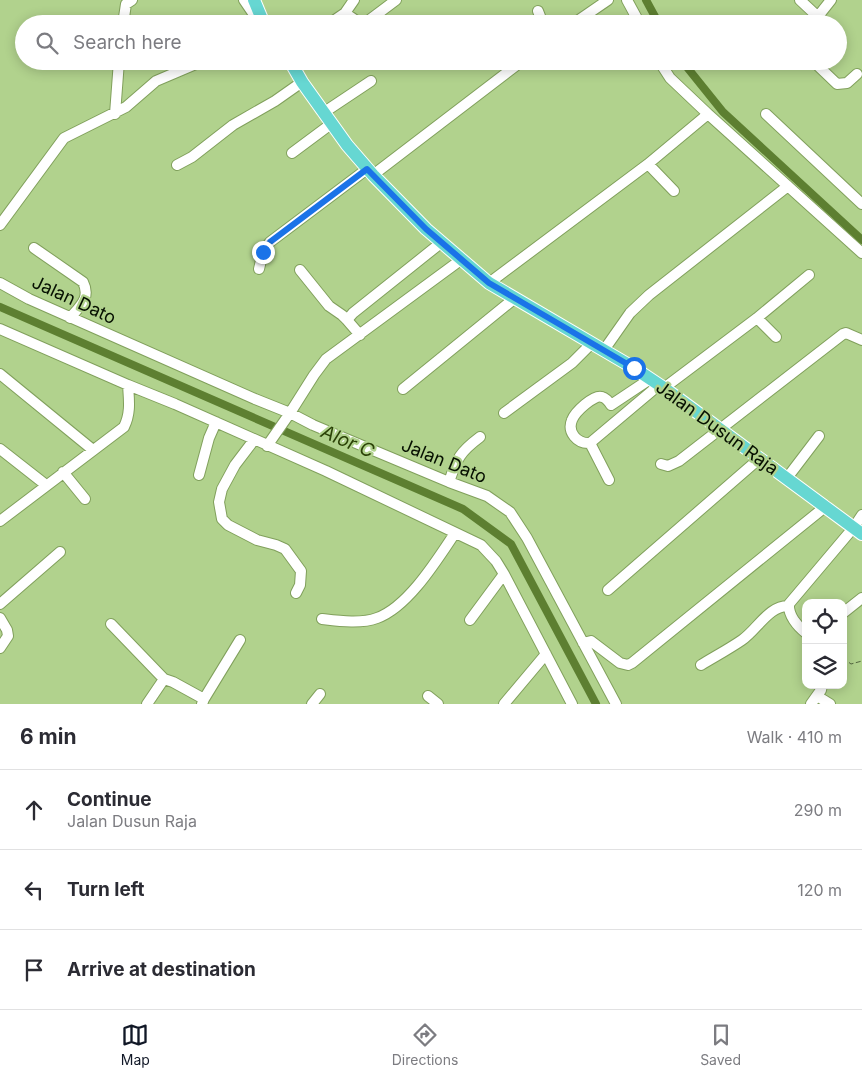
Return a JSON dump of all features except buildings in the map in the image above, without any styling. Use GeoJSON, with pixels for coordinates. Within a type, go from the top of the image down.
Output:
{"type":"FeatureCollection","features":[{"type":"Feature","properties":{"kind":"main road"},"geometry":{"type":"LineString","coordinates":[[254,0],[260,15]]}},
{"type":"Feature","properties":{"kind":"main road","name":"Jalan Dusun Raja"},"geometry":{"type":"LineString","coordinates":[[295,70],[331,124],[370,172],[442,242],[489,283],[658,384],[858,531]]}},
{"type":"Feature","properties":{"kind":"street"},"geometry":{"type":"LineString","coordinates":[[124,15],[126,4],[132,0]]}},
{"type":"Feature","properties":{"kind":"street"},"geometry":{"type":"LineString","coordinates":[[244,0],[256,15]]}},
{"type":"Feature","properties":{"kind":"street"},"geometry":{"type":"LineString","coordinates":[[342,15],[354,0]]}},
{"type":"Feature","properties":{"kind":"street"},"geometry":{"type":"LineString","coordinates":[[375,15],[396,0]]}},
{"type":"Feature","properties":{"kind":"street"},"geometry":{"type":"LineString","coordinates":[[586,15],[608,0]]}},
{"type":"Feature","properties":{"kind":"street"},"geometry":{"type":"LineString","coordinates":[[627,0],[635,15]]}},
{"type":"Feature","properties":{"kind":"street"},"geometry":{"type":"LineString","coordinates":[[800,0],[811,15]]}},
{"type":"Feature","properties":{"kind":"street"},"geometry":{"type":"LineString","coordinates":[[819,15],[831,0]]}},
{"type":"Feature","properties":{"kind":"street"},"geometry":{"type":"LineString","coordinates":[[538,11],[540,15]]}},
{"type":"Feature","properties":{"kind":"street"},"geometry":{"type":"LineString","coordinates":[[115,114],[118,70]]}},
{"type":"Feature","properties":{"kind":"street"},"geometry":{"type":"LineString","coordinates":[[0,225],[64,138],[115,114],[175,70]]}},
{"type":"Feature","properties":{"kind":"street"},"geometry":{"type":"LineString","coordinates":[[259,269],[263,252],[270,242],[510,70]]}},
{"type":"Feature","properties":{"kind":"street"},"geometry":{"type":"LineString","coordinates":[[664,70],[670,78],[708,114],[862,253]]}},
{"type":"Feature","properties":{"kind":"street"},"geometry":{"type":"LineString","coordinates":[[822,70],[837,84],[847,83],[858,74]]}},
{"type":"Feature","properties":{"kind":"street"},"geometry":{"type":"LineString","coordinates":[[177,165],[192,157],[233,125],[275,101],[302,82]]}},
{"type":"Feature","properties":{"kind":"street"},"geometry":{"type":"LineString","coordinates":[[323,113],[371,82]]}},
{"type":"Feature","properties":{"kind":"street"},"geometry":{"type":"LineString","coordinates":[[489,283],[683,137],[708,114]]}},
{"type":"Feature","properties":{"kind":"street"},"geometry":{"type":"LineString","coordinates":[[766,114],[862,204]]}},
{"type":"Feature","properties":{"kind":"street"},"geometry":{"type":"LineString","coordinates":[[292,152],[331,124]]}},
{"type":"Feature","properties":{"kind":"street"},"geometry":{"type":"LineString","coordinates":[[648,164],[674,191]]}},
{"type":"Feature","properties":{"kind":"street"},"geometry":{"type":"LineString","coordinates":[[604,350],[630,313],[649,294],[788,186]]}},
{"type":"Feature","properties":{"kind":"street"},"geometry":{"type":"LineString","coordinates":[[347,320],[353,313],[442,242]]}},
{"type":"Feature","properties":{"kind":"street"},"geometry":{"type":"LineString","coordinates":[[34,248],[83,282],[87,295],[70,318]]}},
{"type":"Feature","properties":{"kind":"street"},"geometry":{"type":"LineString","coordinates":[[268,444],[326,359],[462,260]]}},
{"type":"Feature","properties":{"kind":"street"},"geometry":{"type":"LineString","coordinates":[[300,270],[328,306],[342,315],[360,335]]}},
{"type":"Feature","properties":{"kind":"street"},"geometry":{"type":"LineString","coordinates":[[617,420],[612,412],[611,405],[604,397],[595,397],[577,412],[570,425],[573,436],[582,442],[590,443],[617,420],[658,384],[757,318],[809,276]]}},
{"type":"Feature","properties":{"kind":"street","name":"Jalan Dato"},"geometry":{"type":"LineString","coordinates":[[0,283],[70,318],[313,426],[487,496],[510,512],[527,538],[616,704]]}},
{"type":"Feature","properties":{"kind":"street"},"geometry":{"type":"LineString","coordinates":[[403,389],[514,298]]}},
{"type":"Feature","properties":{"kind":"street"},"geometry":{"type":"LineString","coordinates":[[757,318],[776,337]]}},
{"type":"Feature","properties":{"kind":"street"},"geometry":{"type":"LineString","coordinates":[[0,329],[176,404],[254,440],[268,444],[481,545],[492,556],[504,574],[572,704]]}},
{"type":"Feature","properties":{"kind":"street"},"geometry":{"type":"LineString","coordinates":[[661,464],[668,466],[679,461],[836,338],[846,333],[862,340]]}},
{"type":"Feature","properties":{"kind":"street"},"geometry":{"type":"LineString","coordinates":[[504,413],[572,363],[592,343]]}},
{"type":"Feature","properties":{"kind":"street"},"geometry":{"type":"LineString","coordinates":[[0,374],[93,450]]}},
{"type":"Feature","properties":{"kind":"street"},"geometry":{"type":"LineString","coordinates":[[611,405],[658,384]]}},
{"type":"Feature","properties":{"kind":"street"},"geometry":{"type":"LineString","coordinates":[[0,521],[124,427],[128,419],[128,385]]}},
{"type":"Feature","properties":{"kind":"street"},"geometry":{"type":"LineString","coordinates":[[199,475],[209,438],[216,422]]}},
{"type":"Feature","properties":{"kind":"street"},"geometry":{"type":"LineString","coordinates":[[787,478],[819,436]]}},
{"type":"Feature","properties":{"kind":"street"},"geometry":{"type":"LineString","coordinates":[[449,482],[460,454],[480,437]]}},
{"type":"Feature","properties":{"kind":"street"},"geometry":{"type":"LineString","coordinates":[[254,440],[234,465],[222,489],[219,502],[222,519],[228,525],[257,540],[285,549],[301,572],[300,585],[296,592]]}},
{"type":"Feature","properties":{"kind":"street"},"geometry":{"type":"LineString","coordinates":[[590,443],[609,480]]}},
{"type":"Feature","properties":{"kind":"street"},"geometry":{"type":"LineString","coordinates":[[0,449],[46,485]]}},
{"type":"Feature","properties":{"kind":"street"},"geometry":{"type":"LineString","coordinates":[[608,590],[760,458]]}},
{"type":"Feature","properties":{"kind":"street"},"geometry":{"type":"LineString","coordinates":[[63,472],[84,499]]}},
{"type":"Feature","properties":{"kind":"street"},"geometry":{"type":"LineString","coordinates":[[583,643],[591,641],[620,663],[628,665],[632,663],[826,506]]}},
{"type":"Feature","properties":{"kind":"street"},"geometry":{"type":"LineString","coordinates":[[802,628],[793,618],[789,606],[793,599],[858,531],[862,516]]}},
{"type":"Feature","properties":{"kind":"street"},"geometry":{"type":"LineString","coordinates":[[322,619],[360,621],[376,619],[388,613],[399,605],[418,585],[455,533]]}},
{"type":"Feature","properties":{"kind":"street"},"geometry":{"type":"LineString","coordinates":[[0,604],[60,552]]}},
{"type":"Feature","properties":{"kind":"street"},"geometry":{"type":"LineString","coordinates":[[470,620],[504,574]]}},
{"type":"Feature","properties":{"kind":"street"},"geometry":{"type":"LineString","coordinates":[[847,610],[862,598]]}},
{"type":"Feature","properties":{"kind":"street"},"geometry":{"type":"LineString","coordinates":[[701,665],[743,639],[772,612],[784,605],[789,606]]}},
{"type":"Feature","properties":{"kind":"street"},"geometry":{"type":"LineString","coordinates":[[0,618],[7,630],[8,636],[0,648]]}},
{"type":"Feature","properties":{"kind":"street"},"geometry":{"type":"LineString","coordinates":[[110,624],[164,679],[173,682],[203,702],[240,640]]}},
{"type":"Feature","properties":{"kind":"street"},"geometry":{"type":"LineString","coordinates":[[504,704],[546,654]]}},
{"type":"Feature","properties":{"kind":"street"},"geometry":{"type":"LineString","coordinates":[[147,704],[164,679]]}},
{"type":"Feature","properties":{"kind":"street"},"geometry":{"type":"LineString","coordinates":[[312,704],[320,694]]}},
{"type":"Feature","properties":{"kind":"street"},"geometry":{"type":"LineString","coordinates":[[428,696],[438,704]]}},
{"type":"Feature","properties":{"kind":"street"},"geometry":{"type":"LineString","coordinates":[[814,700],[830,704]]}},
{"type":"Feature","properties":{"kind":"path"},"geometry":{"type":"LineString","coordinates":[[847,661],[851,664],[862,661]]}},
{"type":"Feature","properties":{"kind":"waterway"},"geometry":{"type":"LineString","coordinates":[[646,0],[654,15]]}},
{"type":"Feature","properties":{"kind":"waterway"},"geometry":{"type":"LineString","coordinates":[[689,70],[723,112],[862,240]]}},
{"type":"Feature","properties":{"kind":"waterway","name":"Alor C"},"geometry":{"type":"LineString","coordinates":[[0,307],[463,509],[511,544],[596,704]]}},
{"type":"Feature","properties":{"kind":"route"},"geometry":{"type":"LineString","coordinates":[[263,252],[270,242],[367,169],[426,229],[489,283],[634,368]]}}]}
